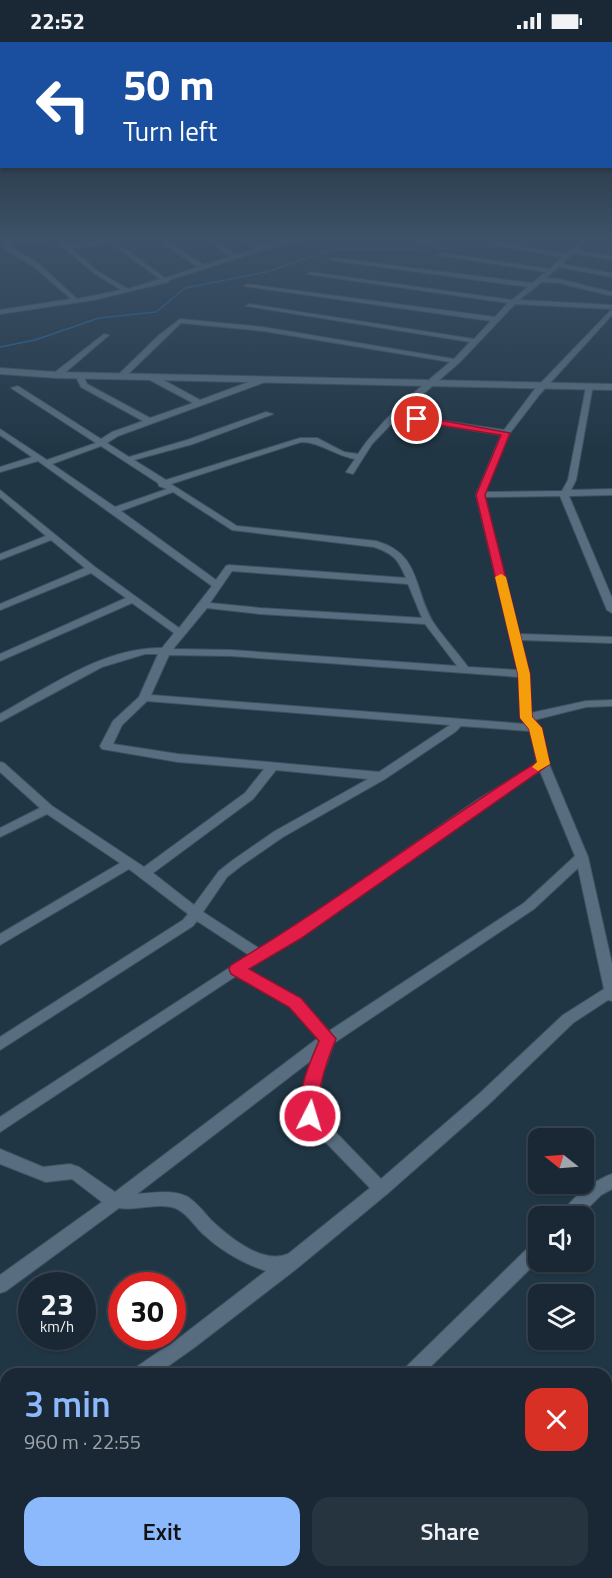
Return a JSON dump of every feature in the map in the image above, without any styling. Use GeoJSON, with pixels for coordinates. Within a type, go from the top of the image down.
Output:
{"type":"FeatureCollection","features":[{"type":"Feature","properties":{"kind":"street"},"geometry":{"type":"LineString","coordinates":[[0,312],[21,309]]}},
{"type":"Feature","properties":{"kind":"street"},"geometry":{"type":"LineString","coordinates":[[267,309],[476,340]]}},
{"type":"Feature","properties":{"kind":"street"},"geometry":{"type":"LineString","coordinates":[[417,309],[495,319]]}},
{"type":"Feature","properties":{"kind":"street"},"geometry":{"type":"LineString","coordinates":[[350,472],[359,457],[395,415],[428,383],[456,361],[506,309]]}},
{"type":"Feature","properties":{"kind":"street"},"geometry":{"type":"LineString","coordinates":[[150,1368],[189,1341],[294,1260],[381,1189],[484,1099],[567,1019],[611,994],[582,857],[543,764],[535,728],[526,718],[524,674],[480,495],[506,433],[543,386],[612,309]]}},
{"type":"Feature","properties":{"kind":"street"},"geometry":{"type":"LineString","coordinates":[[122,376],[180,321],[263,329],[456,361]]}},
{"type":"Feature","properties":{"kind":"street"},"geometry":{"type":"LineString","coordinates":[[57,375],[106,335]]}},
{"type":"Feature","properties":{"kind":"street"},"geometry":{"type":"LineString","coordinates":[[0,371],[57,375],[611,386]]}},
{"type":"Feature","properties":{"kind":"street"},"geometry":{"type":"LineString","coordinates":[[79,375],[84,385],[149,421]]}},
{"type":"Feature","properties":{"kind":"street"},"geometry":{"type":"LineString","coordinates":[[151,377],[199,403]]}},
{"type":"Feature","properties":{"kind":"street"},"geometry":{"type":"LineString","coordinates":[[0,470],[42,461],[100,444],[115,434],[265,380]]}},
{"type":"Feature","properties":{"kind":"street"},"geometry":{"type":"LineString","coordinates":[[564,495],[572,480],[590,387]]}},
{"type":"Feature","properties":{"kind":"street"},"geometry":{"type":"LineString","coordinates":[[15,388],[162,484],[235,528],[376,544],[392,550],[403,560],[428,621],[465,670]]}},
{"type":"Feature","properties":{"kind":"street"},"geometry":{"type":"LineString","coordinates":[[127,460],[190,442],[269,414]]}},
{"type":"Feature","properties":{"kind":"street"},"geometry":{"type":"LineString","coordinates":[[395,415],[506,433]]}},
{"type":"Feature","properties":{"kind":"street"},"geometry":{"type":"LineString","coordinates":[[0,431],[114,510],[216,585]]}},
{"type":"Feature","properties":{"kind":"street"},"geometry":{"type":"LineString","coordinates":[[162,484],[300,440],[314,440],[342,454],[359,457]]}},
{"type":"Feature","properties":{"kind":"street"},"geometry":{"type":"LineString","coordinates":[[114,510],[172,490]]}},
{"type":"Feature","properties":{"kind":"street"},"geometry":{"type":"LineString","coordinates":[[480,495],[564,495],[612,492]]}},
{"type":"Feature","properties":{"kind":"street"},"geometry":{"type":"LineString","coordinates":[[0,493],[92,569],[179,632]]}},
{"type":"Feature","properties":{"kind":"street"},"geometry":{"type":"LineString","coordinates":[[564,495],[609,594],[612,610]]}},
{"type":"Feature","properties":{"kind":"street"},"geometry":{"type":"LineString","coordinates":[[0,556],[51,537]]}},
{"type":"Feature","properties":{"kind":"street"},"geometry":{"type":"LineString","coordinates":[[381,776],[178,758],[106,746],[117,723],[144,698],[165,651],[204,604],[229,568],[411,581]]}},
{"type":"Feature","properties":{"kind":"street"},"geometry":{"type":"LineString","coordinates":[[0,607],[92,569]]}},
{"type":"Feature","properties":{"kind":"street"},"geometry":{"type":"LineString","coordinates":[[0,658],[133,599]]}},
{"type":"Feature","properties":{"kind":"street"},"geometry":{"type":"LineString","coordinates":[[204,604],[260,611],[428,621]]}},
{"type":"Feature","properties":{"kind":"street"},"geometry":{"type":"LineString","coordinates":[[516,637],[612,640]]}},
{"type":"Feature","properties":{"kind":"street"},"geometry":{"type":"LineString","coordinates":[[0,719],[98,665],[144,651],[524,674]]}},
{"type":"Feature","properties":{"kind":"street"},"geometry":{"type":"LineString","coordinates":[[144,698],[535,728]]}},
{"type":"Feature","properties":{"kind":"street"},"geometry":{"type":"LineString","coordinates":[[526,718],[586,704],[612,702]]}},
{"type":"Feature","properties":{"kind":"street"},"geometry":{"type":"LineString","coordinates":[[0,1044],[174,932],[196,914],[224,874],[237,863],[279,834],[381,776],[451,730],[459,721]]}},
{"type":"Feature","properties":{"kind":"street"},"geometry":{"type":"LineString","coordinates":[[0,1125],[237,969],[294,935],[481,803],[543,764]]}},
{"type":"Feature","properties":{"kind":"street"},"geometry":{"type":"LineString","coordinates":[[144,873],[249,796],[274,765]]}},
{"type":"Feature","properties":{"kind":"street"},"geometry":{"type":"LineString","coordinates":[[0,766],[48,809],[144,873],[196,914],[259,955]]}},
{"type":"Feature","properties":{"kind":"street"},"geometry":{"type":"LineString","coordinates":[[0,833],[48,809]]}},
{"type":"Feature","properties":{"kind":"street"},"geometry":{"type":"LineString","coordinates":[[0,1285],[116,1201],[328,1039],[529,906],[582,857]]}},
{"type":"Feature","properties":{"kind":"street"},"geometry":{"type":"LineString","coordinates":[[0,940],[129,863]]}},
{"type":"Feature","properties":{"kind":"street"},"geometry":{"type":"LineString","coordinates":[[237,969],[295,1003],[328,1039]]}},
{"type":"Feature","properties":{"kind":"street"},"geometry":{"type":"LineString","coordinates":[[328,1039],[316,1068],[310,1098],[310,1116],[381,1189]]}},
{"type":"Feature","properties":{"kind":"street"},"geometry":{"type":"LineString","coordinates":[[0,1156],[10,1163],[20,1164],[45,1175],[71,1172],[78,1174],[94,1191],[116,1201],[141,1203],[175,1200],[187,1205],[203,1224],[228,1244],[260,1261],[278,1266],[294,1260]]}},
{"type":"Feature","properties":{"kind":"street"},"geometry":{"type":"LineString","coordinates":[[580,1206],[595,1190],[612,1180]]}},
{"type":"Feature","properties":{"kind":"street"},"geometry":{"type":"LineString","coordinates":[[417,1368],[528,1261]]}},
{"type":"Feature","properties":{"kind":"waterway"},"geometry":{"type":"LineString","coordinates":[[0,347],[35,340],[99,318],[156,312],[160,309]]}},
{"type":"Feature","properties":{"kind":"slow traffic"},"geometry":{"type":"LineString","coordinates":[[501,577],[524,674],[526,718],[535,728],[543,764],[538,767]]}},
{"type":"Feature","properties":{"kind":"route"},"geometry":{"type":"LineString","coordinates":[[310,1116],[310,1098],[316,1068],[328,1039],[295,1003],[237,969],[294,935],[481,803],[543,764],[535,728],[526,718],[524,674],[480,495],[506,433],[417,419]]}}]}
